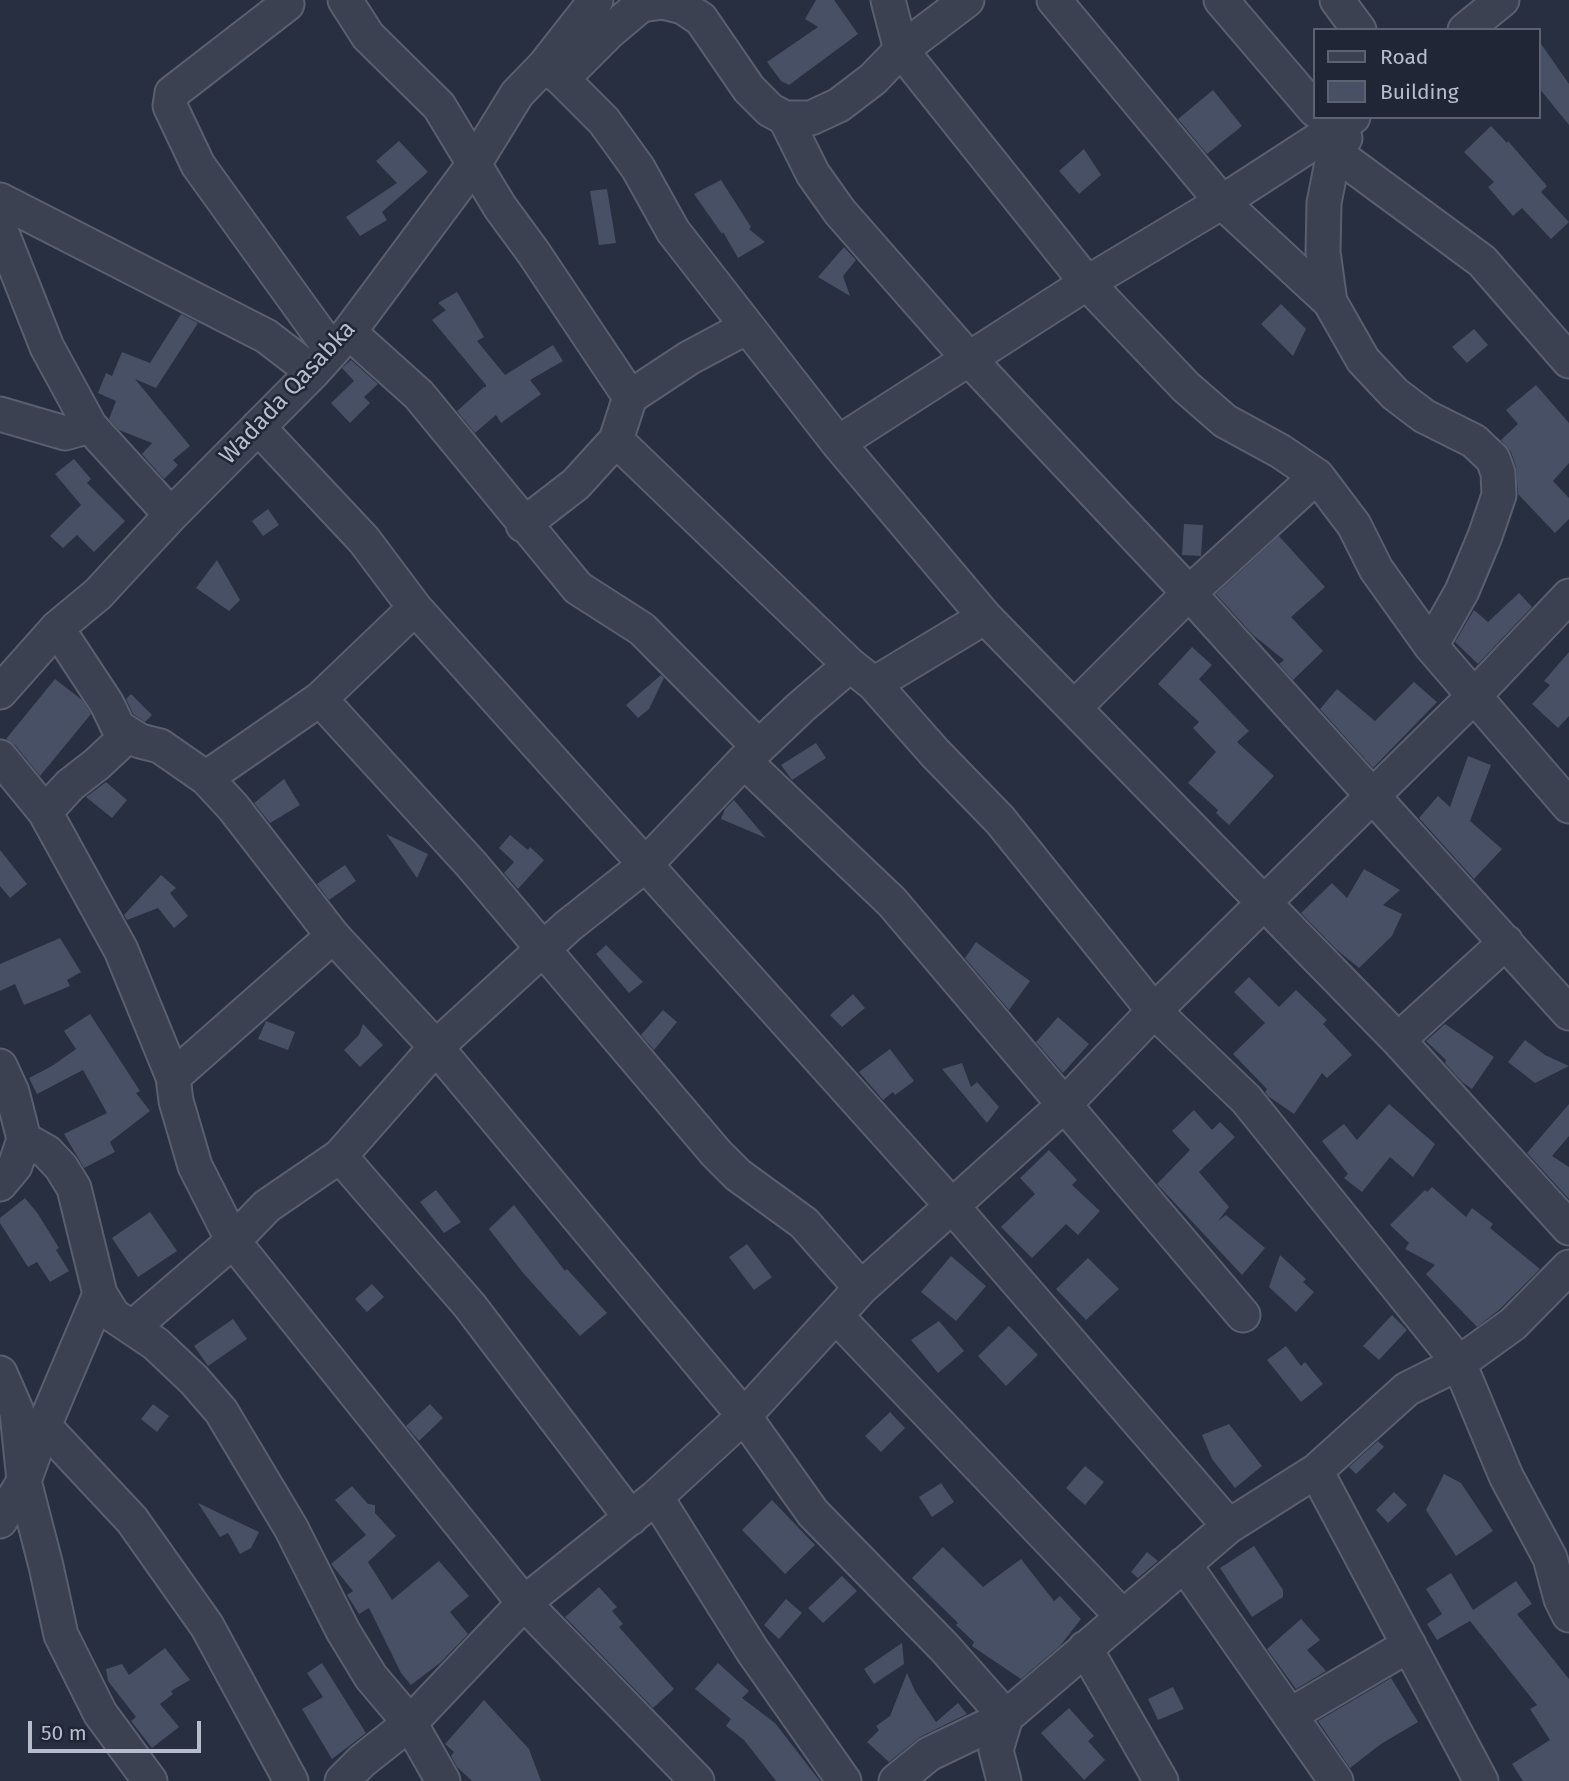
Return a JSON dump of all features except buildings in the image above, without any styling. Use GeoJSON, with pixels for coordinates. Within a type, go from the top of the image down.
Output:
{"type":"FeatureCollection","features":[{"type":"Feature","properties":{"kind":"street"},"geometry":{"type":"LineString","coordinates":[[345,0],[368,36],[439,106],[500,207],[533,251],[630,397]]}},
{"type":"Feature","properties":{"kind":"street","name":"Wadada Qasabka"},"geometry":{"type":"LineString","coordinates":[[0,692],[57,628],[98,594],[171,515],[331,352],[474,164],[517,94],[553,72],[596,0]]}},
{"type":"Feature","properties":{"kind":"street"},"geometry":{"type":"LineString","coordinates":[[888,0],[901,50],[1087,283],[1186,387],[1225,421],[1280,451],[1317,476],[1354,525],[1376,569],[1431,646],[1569,806]]}},
{"type":"Feature","properties":{"kind":"street"},"geometry":{"type":"LineString","coordinates":[[967,0],[901,50],[873,79],[839,105],[811,118],[785,118],[770,110],[749,89],[701,19],[683,7],[663,2],[641,5],[553,72],[604,121],[638,168],[673,231],[838,443],[985,617],[1398,1040],[1569,1228]]}},
{"type":"Feature","properties":{"kind":"street"},"geometry":{"type":"LineString","coordinates":[[1054,0],[1222,202],[1330,302],[1363,360],[1395,394],[1424,416],[1474,441],[1493,459],[1498,473],[1499,495],[1462,591],[1431,646]]}},
{"type":"Feature","properties":{"kind":"street"},"geometry":{"type":"LineString","coordinates":[[1221,0],[1314,99]]}},
{"type":"Feature","properties":{"kind":"street"},"geometry":{"type":"LineString","coordinates":[[1337,0],[1358,28]]}},
{"type":"Feature","properties":{"kind":"street"},"geometry":{"type":"LineString","coordinates":[[1467,28],[1502,0]]}},
{"type":"Feature","properties":{"kind":"street"},"geometry":{"type":"LineString","coordinates":[[287,5],[172,93],[170,106],[198,164],[331,352]]}},
{"type":"Feature","properties":{"kind":"street"},"geometry":{"type":"LineString","coordinates":[[785,118],[813,174],[840,212],[970,360],[1189,593],[1569,1013]]}},
{"type":"Feature","properties":{"kind":"street"},"geometry":{"type":"LineString","coordinates":[[838,443],[1087,283],[1222,202],[1337,124]]}},
{"type":"Feature","properties":{"kind":"street"},"geometry":{"type":"LineString","coordinates":[[1330,302],[1323,252],[1324,203],[1337,124]]}},
{"type":"Feature","properties":{"kind":"street"},"geometry":{"type":"LineString","coordinates":[[1337,124],[1482,261],[1569,361]]}},
{"type":"Feature","properties":{"kind":"street"},"geometry":{"type":"LineString","coordinates":[[0,200],[266,336],[331,352],[419,395],[523,525],[578,588],[642,629],[752,754],[892,902],[1243,1315]]}},
{"type":"Feature","properties":{"kind":"street"},"geometry":{"type":"LineString","coordinates":[[0,228],[47,347],[90,426],[171,515]]}},
{"type":"Feature","properties":{"kind":"street"},"geometry":{"type":"LineString","coordinates":[[523,525],[576,484],[616,440],[630,397],[689,358],[747,327]]}},
{"type":"Feature","properties":{"kind":"street"},"geometry":{"type":"LineString","coordinates":[[0,414],[65,433],[90,426]]}},
{"type":"Feature","properties":{"kind":"street"},"geometry":{"type":"LineString","coordinates":[[258,427],[364,540],[415,608],[952,1206],[1229,1526]]}},
{"type":"Feature","properties":{"kind":"street"},"geometry":{"type":"LineString","coordinates":[[616,440],[862,675],[1000,820],[1154,1011],[1245,1099],[1459,1363],[1506,1476],[1549,1558],[1561,1599],[1569,1615]]}},
{"type":"Feature","properties":{"kind":"street"},"geometry":{"type":"LineString","coordinates":[[1074,708],[1189,593],[1317,476]]}},
{"type":"Feature","properties":{"kind":"street"},"geometry":{"type":"LineString","coordinates":[[342,1781],[362,1761],[410,1723],[524,1603],[644,1508],[744,1416],[861,1288],[1064,1105],[1154,1011],[1567,601]]}},
{"type":"Feature","properties":{"kind":"street"},"geometry":{"type":"LineString","coordinates":[[206,778],[320,699],[415,608]]}},
{"type":"Feature","properties":{"kind":"street"},"geometry":{"type":"LineString","coordinates":[[133,1326],[233,1241],[267,1206],[340,1156],[436,1047],[542,950],[645,866],[801,707],[985,617]]}},
{"type":"Feature","properties":{"kind":"street"},"geometry":{"type":"LineString","coordinates":[[57,628],[107,704],[112,718],[128,735],[160,746],[206,778],[233,807],[333,936],[436,1047],[744,1416],[813,1513],[944,1647],[1006,1717]]}},
{"type":"Feature","properties":{"kind":"street"},"geometry":{"type":"LineString","coordinates":[[320,699],[429,816],[716,1153],[738,1175],[804,1223],[861,1288]]}},
{"type":"Feature","properties":{"kind":"street"},"geometry":{"type":"LineString","coordinates":[[45,812],[70,785],[128,735]]}},
{"type":"Feature","properties":{"kind":"street"},"geometry":{"type":"LineString","coordinates":[[0,757],[45,812],[121,950],[173,1077],[176,1101],[195,1166],[233,1241],[524,1603],[697,1781]]}},
{"type":"Feature","properties":{"kind":"street"},"geometry":{"type":"LineString","coordinates":[[173,1077],[333,936]]}},
{"type":"Feature","properties":{"kind":"street"},"geometry":{"type":"LineString","coordinates":[[1398,1040],[1506,942]]}},
{"type":"Feature","properties":{"kind":"street"},"geometry":{"type":"LineString","coordinates":[[0,1066],[12,1092],[24,1139],[16,1166],[0,1184]]}},
{"type":"Feature","properties":{"kind":"street"},"geometry":{"type":"LineString","coordinates":[[24,1139],[47,1152],[61,1167],[74,1188],[100,1294],[113,1315],[156,1344],[194,1380],[221,1411],[291,1528],[343,1631],[371,1677],[410,1723],[443,1781]]}},
{"type":"Feature","properties":{"kind":"street"},"geometry":{"type":"LineString","coordinates":[[340,1156],[644,1508],[752,1650],[844,1781]]}},
{"type":"Feature","properties":{"kind":"street"},"geometry":{"type":"LineString","coordinates":[[897,1781],[929,1754],[1006,1717],[1229,1526],[1316,1471],[1407,1389],[1459,1363],[1513,1324],[1569,1268]]}},
{"type":"Feature","properties":{"kind":"street"},"geometry":{"type":"LineString","coordinates":[[0,1521],[24,1481],[44,1426],[100,1294]]}},
{"type":"Feature","properties":{"kind":"street"},"geometry":{"type":"LineString","coordinates":[[836,1315],[1122,1616]]}},
{"type":"Feature","properties":{"kind":"street"},"geometry":{"type":"LineString","coordinates":[[0,1373],[17,1412],[24,1481],[61,1635],[100,1713],[150,1781]]}},
{"type":"Feature","properties":{"kind":"street"},"geometry":{"type":"LineString","coordinates":[[44,1426],[132,1520],[207,1626],[291,1781]]}},
{"type":"Feature","properties":{"kind":"street"},"geometry":{"type":"LineString","coordinates":[[1316,1471],[1480,1781]]}},
{"type":"Feature","properties":{"kind":"street"},"geometry":{"type":"LineString","coordinates":[[1184,1564],[1336,1781]]}},
{"type":"Feature","properties":{"kind":"street"},"geometry":{"type":"LineString","coordinates":[[1290,1715],[1409,1646]]}},
{"type":"Feature","properties":{"kind":"street"},"geometry":{"type":"LineString","coordinates":[[1086,1648],[1161,1781]]}},
{"type":"Feature","properties":{"kind":"street"},"geometry":{"type":"LineString","coordinates":[[1004,1781],[996,1750],[1006,1717]]}}]}
